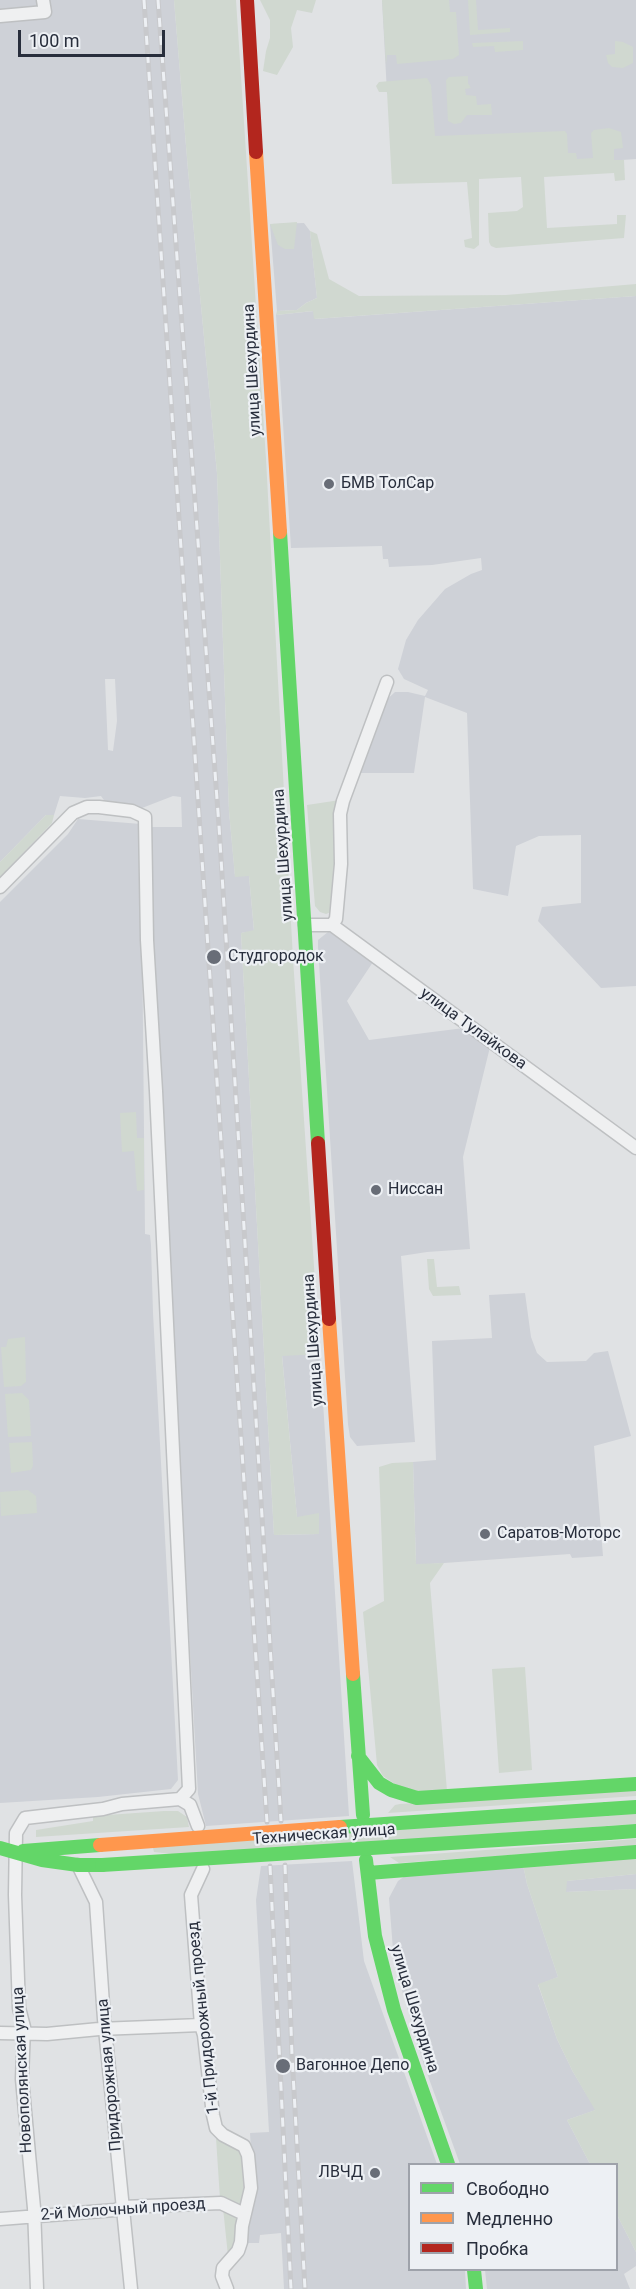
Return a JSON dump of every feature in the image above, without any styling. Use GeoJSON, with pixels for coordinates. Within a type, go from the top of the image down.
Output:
{"type":"FeatureCollection","features":[{"type":"Feature","properties":{"kind":"main road","name":"улица Шехурдина"},"geometry":{"type":"LineString","coordinates":[[247,0],[363,1815]]}},
{"type":"Feature","properties":{"kind":"main road"},"geometry":{"type":"LineString","coordinates":[[358,1756],[379,1783],[391,1790],[417,1798],[636,1784]]}},
{"type":"Feature","properties":{"kind":"main road","name":"Техническая улица"},"geometry":{"type":"LineString","coordinates":[[16,1852],[205,1836],[636,1807]]}},
{"type":"Feature","properties":{"kind":"main road","name":"Техническая улица"},"geometry":{"type":"LineString","coordinates":[[0,1848],[42,1860],[102,1865],[636,1831]]}},
{"type":"Feature","properties":{"kind":"main road","name":"улица Шехурдина"},"geometry":{"type":"LineString","coordinates":[[448,2163],[394,2010],[375,1936],[367,1866],[636,1852]]}},
{"type":"Feature","properties":{"kind":"main road"},"geometry":{"type":"LineString","coordinates":[[474,2271],[476,2289]]}},
{"type":"Feature","properties":{"kind":"street"},"geometry":{"type":"LineString","coordinates":[[0,16],[45,12],[43,0]]}},
{"type":"Feature","properties":{"kind":"street"},"geometry":{"type":"LineString","coordinates":[[305,925],[332,926],[336,919],[342,808],[352,772],[387,682]]}},
{"type":"Feature","properties":{"kind":"street"},"geometry":{"type":"LineString","coordinates":[[0,887],[73,813],[87,807],[99,807],[132,811],[145,817],[147,940],[189,1789],[180,1799],[190,1805],[198,1826]]}},
{"type":"Feature","properties":{"kind":"street","name":"улица Тулайкова"},"geometry":{"type":"LineString","coordinates":[[332,926],[636,1148]]}},
{"type":"Feature","properties":{"kind":"street","name":"Новополянская улица"},"geometry":{"type":"LineString","coordinates":[[37,2289],[22,2079],[24,2033],[19,2008],[15,1895],[16,1833],[25,1818],[103,1809],[122,1804],[180,1799]]}},
{"type":"Feature","properties":{"kind":"street","name":"Придорожная улица"},"geometry":{"type":"LineString","coordinates":[[78,1864],[96,1902],[131,2289]]}},
{"type":"Feature","properties":{"kind":"street","name":"1-й Придорожный проезд"},"geometry":{"type":"LineString","coordinates":[[203,1869],[191,1895],[201,2025],[213,2115],[216,2128],[223,2135],[244,2146],[248,2155],[251,2188],[238,2251],[223,2268],[222,2276],[227,2289]]}},
{"type":"Feature","properties":{"kind":"street"},"geometry":{"type":"LineString","coordinates":[[0,2033],[201,2025]]}},
{"type":"Feature","properties":{"kind":"street","name":"2-й Молочный проезд"},"geometry":{"type":"LineString","coordinates":[[0,2219],[115,2210],[123,2207],[221,2203],[244,2214]]}},
{"type":"Feature","properties":{"kind":"shaded area"},"geometry":{"type":"Polygon","coordinates":[[[0,0],[174,0],[217,473],[229,811],[235,876],[249,876],[254,931],[241,933],[274,1535],[318,1534],[297,1517],[282,1355],[320,1354],[349,1816],[206,1826],[198,1794],[166,1225],[147,827],[182,827],[181,797],[173,796],[142,808],[106,803],[101,796],[85,798],[60,796],[54,815],[46,815],[0,862],[0,0]],[[105,679],[108,750],[113,751],[117,721],[115,679],[105,679]]]}},
{"type":"Feature","properties":{"kind":"shaded area"},"geometry":{"type":"Polygon","coordinates":[[[174,0],[236,0],[266,459],[293,959],[320,1354],[282,1356],[297,1517],[319,1513],[319,1534],[274,1535],[241,933],[254,930],[249,876],[235,877],[229,811],[217,473],[174,0]]]}},
{"type":"Feature","properties":{"kind":"shaded area"},"geometry":{"type":"Polygon","coordinates":[[[260,0],[316,0],[312,13],[297,10],[291,28],[293,47],[277,75],[263,71],[270,38],[270,20],[260,0]]]}},
{"type":"Feature","properties":{"kind":"shaded area"},"geometry":{"type":"Polygon","coordinates":[[[382,0],[636,0],[636,159],[551,165],[434,150],[387,93],[382,0]]]}},
{"type":"Feature","properties":{"kind":"shaded area"},"geometry":{"type":"Polygon","coordinates":[[[382,0],[449,0],[450,12],[456,12],[459,55],[453,59],[397,64],[396,55],[387,55],[386,65],[382,0]]]}},
{"type":"Feature","properties":{"kind":"shaded area"},"geometry":{"type":"Polygon","coordinates":[[[468,0],[476,0],[478,30],[510,28],[510,32],[470,35],[468,0]]]}},
{"type":"Feature","properties":{"kind":"shaded area"},"geometry":{"type":"Polygon","coordinates":[[[523,41],[523,50],[495,52],[494,46],[473,47],[472,43],[523,41]]]}},
{"type":"Feature","properties":{"kind":"shaded area"},"geometry":{"type":"Polygon","coordinates":[[[615,41],[633,47],[633,63],[623,68],[612,67],[608,63],[606,55],[615,54],[615,41]]]}},
{"type":"Feature","properties":{"kind":"shaded area"},"geometry":{"type":"Polygon","coordinates":[[[468,76],[471,88],[465,89],[466,95],[476,96],[477,105],[491,104],[492,115],[467,115],[461,123],[454,124],[448,121],[446,80],[449,77],[468,76]]]}},
{"type":"Feature","properties":{"kind":"shaded area"},"geometry":{"type":"Polygon","coordinates":[[[427,78],[431,85],[435,136],[565,131],[568,153],[576,153],[577,159],[593,158],[591,133],[594,130],[609,128],[621,132],[623,148],[614,149],[614,160],[624,160],[625,180],[615,181],[614,173],[544,177],[547,228],[617,224],[617,215],[626,215],[624,238],[496,248],[491,246],[488,213],[517,211],[523,207],[521,177],[479,179],[479,245],[474,249],[465,247],[464,240],[472,238],[467,182],[392,184],[387,92],[379,92],[376,86],[379,82],[427,78]]]}},
{"type":"Feature","properties":{"kind":"shaded area"},"geometry":{"type":"Polygon","coordinates":[[[297,222],[294,249],[285,249],[278,245],[270,224],[297,222]]]}},
{"type":"Feature","properties":{"kind":"shaded area"},"geometry":{"type":"Polygon","coordinates":[[[304,223],[310,231],[317,298],[297,310],[277,311],[270,224],[304,223]]]}},
{"type":"Feature","properties":{"kind":"shaded area"},"geometry":{"type":"Polygon","coordinates":[[[310,231],[317,234],[329,279],[359,296],[506,295],[636,284],[636,296],[314,319],[313,311],[276,315],[277,311],[297,310],[317,298],[310,231]]]}},
{"type":"Feature","properties":{"kind":"shaded area"},"geometry":{"type":"Polygon","coordinates":[[[636,296],[636,986],[601,988],[538,921],[542,907],[581,903],[581,835],[539,836],[516,846],[508,896],[473,889],[467,713],[425,697],[414,773],[356,773],[381,705],[395,692],[425,696],[428,690],[404,679],[398,669],[406,640],[418,620],[445,589],[482,570],[481,558],[432,565],[389,567],[388,559],[383,559],[382,546],[291,548],[276,315],[314,311],[315,319],[636,296]]]}},
{"type":"Feature","properties":{"kind":"shaded area"},"geometry":{"type":"Polygon","coordinates":[[[340,800],[339,856],[331,912],[326,914],[320,912],[315,906],[307,805],[340,800]]]}},
{"type":"Feature","properties":{"kind":"shaded area"},"geometry":{"type":"Polygon","coordinates":[[[46,815],[54,815],[52,823],[0,877],[0,862],[46,815]]]}},
{"type":"Feature","properties":{"kind":"shaded area"},"geometry":{"type":"Polygon","coordinates":[[[78,819],[141,824],[145,1234],[150,1235],[151,1245],[178,1780],[171,1789],[98,1797],[0,1803],[0,902],[68,834],[78,819]]]}},
{"type":"Feature","properties":{"kind":"shaded area"},"geometry":{"type":"Polygon","coordinates":[[[328,932],[334,933],[373,962],[347,1001],[369,1040],[464,1028],[490,1047],[463,1157],[470,1249],[401,1256],[415,1442],[357,1446],[350,1437],[318,947],[318,940],[328,932]]]}},
{"type":"Feature","properties":{"kind":"shaded area"},"geometry":{"type":"Polygon","coordinates":[[[136,1112],[137,1138],[144,1138],[144,1190],[137,1191],[134,1151],[122,1152],[120,1113],[136,1112]]]}},
{"type":"Feature","properties":{"kind":"shaded area"},"geometry":{"type":"Polygon","coordinates":[[[427,1259],[434,1259],[437,1287],[459,1286],[461,1295],[433,1296],[429,1289],[427,1259]]]}},
{"type":"Feature","properties":{"kind":"shaded area"},"geometry":{"type":"Polygon","coordinates":[[[525,1293],[531,1337],[537,1353],[547,1362],[586,1361],[594,1353],[608,1351],[631,1436],[594,1446],[603,1556],[572,1558],[570,1554],[416,1565],[413,1462],[436,1460],[432,1341],[492,1338],[489,1295],[525,1293]]]}},
{"type":"Feature","properties":{"kind":"shaded area"},"geometry":{"type":"Polygon","coordinates":[[[25,1337],[26,1382],[21,1386],[4,1387],[1,1347],[6,1347],[8,1339],[25,1337]]]}},
{"type":"Feature","properties":{"kind":"shaded area"},"geometry":{"type":"Polygon","coordinates":[[[22,1393],[29,1400],[31,1436],[8,1437],[5,1394],[22,1393]]]}},
{"type":"Feature","properties":{"kind":"shaded area"},"geometry":{"type":"Polygon","coordinates":[[[32,1442],[33,1466],[31,1470],[11,1473],[9,1443],[32,1442]]]}},
{"type":"Feature","properties":{"kind":"shaded area"},"geometry":{"type":"Polygon","coordinates":[[[413,1462],[416,1564],[444,1563],[430,1583],[447,1791],[407,1792],[383,1776],[377,1765],[363,1612],[384,1601],[379,1467],[392,1463],[413,1462]]]}},
{"type":"Feature","properties":{"kind":"shaded area"},"geometry":{"type":"Polygon","coordinates":[[[28,1490],[36,1496],[37,1513],[1,1516],[0,1492],[28,1490]]]}},
{"type":"Feature","properties":{"kind":"shaded area"},"geometry":{"type":"Polygon","coordinates":[[[525,1667],[532,1770],[499,1773],[492,1669],[525,1667]]]}},
{"type":"Feature","properties":{"kind":"shaded area"},"geometry":{"type":"Polygon","coordinates":[[[636,1788],[636,1796],[388,1813],[395,1805],[400,1804],[636,1788]]]}},
{"type":"Feature","properties":{"kind":"shaded area"},"geometry":{"type":"Polygon","coordinates":[[[178,1811],[187,1817],[189,1827],[36,1837],[36,1830],[93,1821],[93,1816],[178,1811]]]}},
{"type":"Feature","properties":{"kind":"shaded area"},"geometry":{"type":"Polygon","coordinates":[[[636,1813],[636,1824],[181,1855],[154,1852],[153,1848],[181,1844],[636,1813]]]}},
{"type":"Feature","properties":{"kind":"shaded area"},"geometry":{"type":"Polygon","coordinates":[[[636,1839],[636,1846],[399,1863],[390,1857],[636,1839]]]}},
{"type":"Feature","properties":{"kind":"shaded area"},"geometry":{"type":"Polygon","coordinates":[[[636,1857],[636,1874],[567,1881],[566,1892],[636,1889],[636,2252],[618,2217],[618,2163],[589,2163],[567,2120],[595,2110],[557,2039],[538,1984],[558,1977],[527,1884],[523,1865],[636,1857]]]}},
{"type":"Feature","properties":{"kind":"shaded area"},"geometry":{"type":"Polygon","coordinates":[[[352,1861],[364,1961],[437,2163],[408,2163],[408,2271],[465,2271],[466,2289],[284,2289],[281,2233],[260,2235],[259,2243],[246,2243],[245,2228],[253,2186],[250,2133],[269,2132],[256,1900],[261,1866],[352,1861]]]}},
{"type":"Feature","properties":{"kind":"shaded area"},"geometry":{"type":"Polygon","coordinates":[[[523,1865],[527,1884],[558,1977],[538,1985],[557,2039],[573,2072],[596,2110],[567,2120],[589,2163],[460,2163],[424,2065],[394,1963],[389,1898],[398,1881],[405,1876],[523,1865]]]}},
{"type":"Feature","properties":{"kind":"shaded area"},"geometry":{"type":"Polygon","coordinates":[[[636,1874],[636,1889],[566,1892],[566,1881],[636,1874]]]}},
{"type":"Feature","properties":{"kind":"shaded area"},"geometry":{"type":"Polygon","coordinates":[[[216,2138],[239,2147],[245,2155],[247,2185],[238,2244],[228,2256],[220,2199],[216,2138]]]}},
{"type":"Feature","properties":{"kind":"shaded area"},"geometry":{"type":"Polygon","coordinates":[[[618,2217],[636,2252],[636,2266],[624,2274],[630,2289],[487,2289],[485,2271],[618,2271],[618,2217]]]}},
{"type":"Feature","properties":{"kind":"railway"},"geometry":{"type":"LineString","coordinates":[[144,0],[267,1822]]}},
{"type":"Feature","properties":{"kind":"railway"},"geometry":{"type":"LineString","coordinates":[[158,0],[219,826],[281,1821]]}},
{"type":"Feature","properties":{"kind":"railway"},"geometry":{"type":"LineString","coordinates":[[285,1865],[292,2055],[305,2289]]}},
{"type":"Feature","properties":{"kind":"railway"},"geometry":{"type":"LineString","coordinates":[[270,1866],[291,2289]]}},
{"type":"Feature","properties":{"kind":"traffic: fast"},"geometry":{"type":"LineString","coordinates":[[280,532],[318,1143]]}},
{"type":"Feature","properties":{"kind":"traffic: fast"},"geometry":{"type":"LineString","coordinates":[[353,1674],[363,1815]]}},
{"type":"Feature","properties":{"kind":"traffic: fast"},"geometry":{"type":"LineString","coordinates":[[358,1756],[379,1783],[391,1790],[417,1798],[636,1784]]}},
{"type":"Feature","properties":{"kind":"traffic: fast"},"geometry":{"type":"LineString","coordinates":[[606,1809],[636,1807]]}},
{"type":"Feature","properties":{"kind":"traffic: fast"},"geometry":{"type":"LineString","coordinates":[[340,1827],[606,1809]]}},
{"type":"Feature","properties":{"kind":"traffic: fast"},"geometry":{"type":"LineString","coordinates":[[609,1833],[636,1831]]}},
{"type":"Feature","properties":{"kind":"traffic: fast"},"geometry":{"type":"LineString","coordinates":[[102,1865],[609,1833]]}},
{"type":"Feature","properties":{"kind":"traffic: fast"},"geometry":{"type":"LineString","coordinates":[[23,1851],[100,1845]]}},
{"type":"Feature","properties":{"kind":"traffic: fast"},"geometry":{"type":"LineString","coordinates":[[0,1848],[42,1860],[78,1865],[102,1865]]}},
{"type":"Feature","properties":{"kind":"traffic: fast"},"geometry":{"type":"LineString","coordinates":[[368,1873],[636,1852]]}},
{"type":"Feature","properties":{"kind":"traffic: fast"},"geometry":{"type":"LineString","coordinates":[[366,1860],[375,1936],[394,2010],[448,2163]]}},
{"type":"Feature","properties":{"kind":"traffic: fast"},"geometry":{"type":"LineString","coordinates":[[474,2271],[476,2289]]}},
{"type":"Feature","properties":{"kind":"traffic: slow"},"geometry":{"type":"LineString","coordinates":[[256,152],[280,532]]}},
{"type":"Feature","properties":{"kind":"traffic: slow"},"geometry":{"type":"LineString","coordinates":[[329,1319],[353,1674]]}},
{"type":"Feature","properties":{"kind":"traffic: slow"},"geometry":{"type":"LineString","coordinates":[[100,1845],[340,1827]]}},
{"type":"Feature","properties":{"kind":"traffic: jam"},"geometry":{"type":"LineString","coordinates":[[247,0],[256,152]]}},
{"type":"Feature","properties":{"kind":"traffic: jam"},"geometry":{"type":"LineString","coordinates":[[318,1143],[329,1319]]}},
{"type":"Feature","properties":{"kind":"place","name":"БМВ ТолСар"},"geometry":{"type":"Point","coordinates":[329,484]}},
{"type":"Feature","properties":{"kind":"place","name":"Студгородок"},"geometry":{"type":"Point","coordinates":[214,957]}},
{"type":"Feature","properties":{"kind":"place","name":"Ниссан"},"geometry":{"type":"Point","coordinates":[376,1190]}},
{"type":"Feature","properties":{"kind":"place","name":"Саратов-Моторс"},"geometry":{"type":"Point","coordinates":[485,1534]}},
{"type":"Feature","properties":{"kind":"place","name":"Вагонное Депо"},"geometry":{"type":"Point","coordinates":[283,2066]}},
{"type":"Feature","properties":{"kind":"place","name":"ЛВЧД"},"geometry":{"type":"Point","coordinates":[375,2173]}}]}
